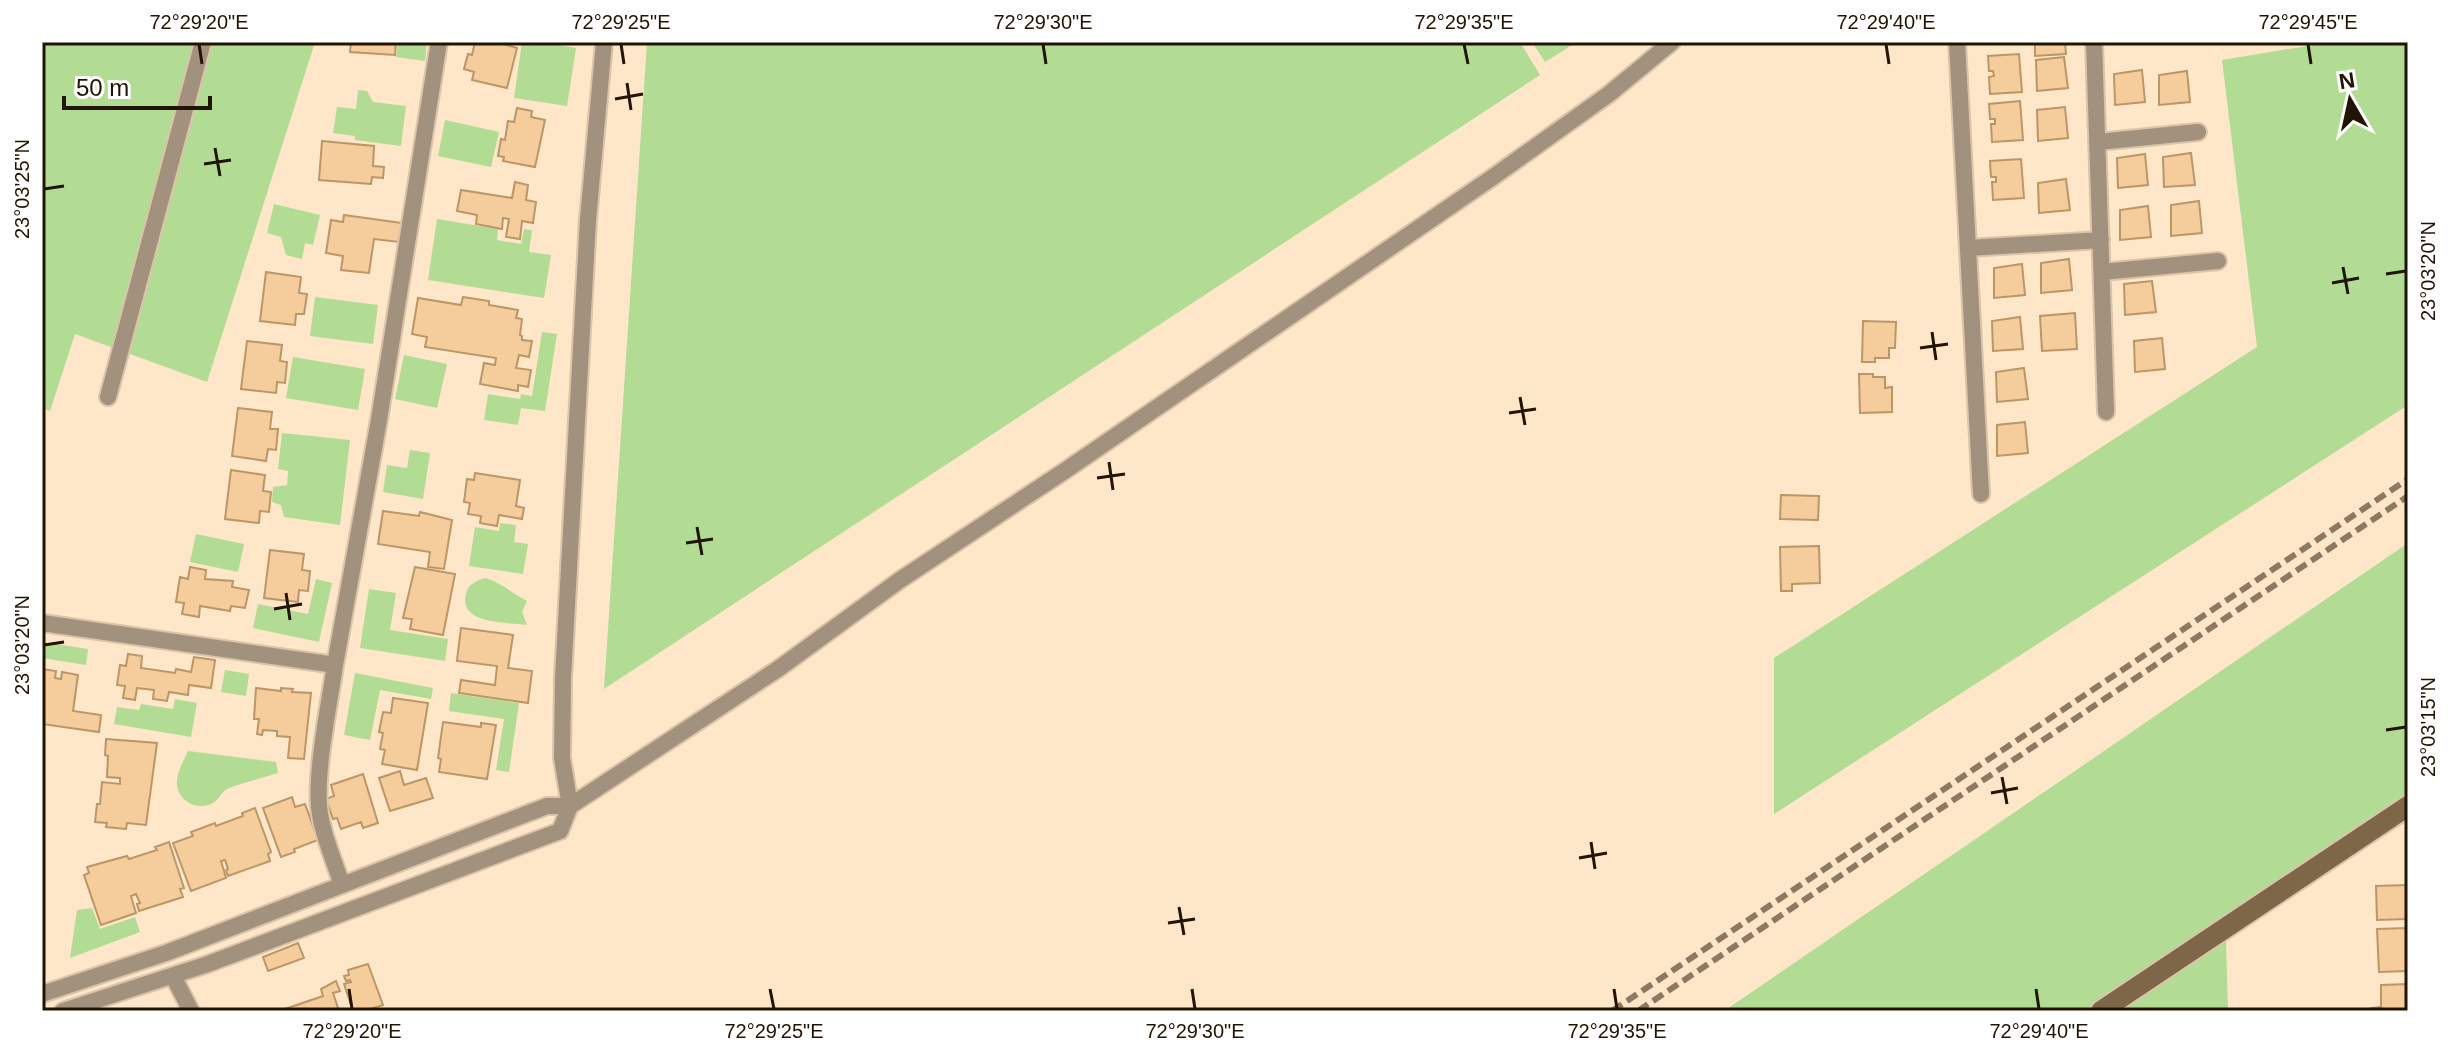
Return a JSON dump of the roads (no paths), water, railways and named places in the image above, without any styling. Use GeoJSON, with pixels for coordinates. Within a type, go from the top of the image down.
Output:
{"type":"FeatureCollection","features":[{"type":"Feature","properties":{"kind":"street"},"geometry":{"type":"LineString","coordinates":[[108,397],[203,42]]}},
{"type":"Feature","properties":{"kind":"street"},"geometry":{"type":"LineString","coordinates":[[342,885],[319,808],[320,773],[335,665],[379,420],[439,42]]}},
{"type":"Feature","properties":{"kind":"street"},"geometry":{"type":"LineString","coordinates":[[63,1011],[173,976],[350,912],[560,831],[570,806],[562,758],[563,678],[588,220],[604,42]]}},
{"type":"Feature","properties":{"kind":"street"},"geometry":{"type":"LineString","coordinates":[[42,994],[166,953],[547,806],[570,806],[778,669],[900,580],[1493,177],[1609,94],[1672,42]]}},
{"type":"Feature","properties":{"kind":"street"},"geometry":{"type":"LineString","coordinates":[[1957,42],[1981,494]]}},
{"type":"Feature","properties":{"kind":"street"},"geometry":{"type":"LineString","coordinates":[[2094,42],[2106,412]]}},
{"type":"Feature","properties":{"kind":"street"},"geometry":{"type":"LineString","coordinates":[[2098,142],[2198,132]]}},
{"type":"Feature","properties":{"kind":"street"},"geometry":{"type":"LineString","coordinates":[[1968,248],[2101,240]]}},
{"type":"Feature","properties":{"kind":"street"},"geometry":{"type":"LineString","coordinates":[[2102,272],[2218,261]]}},
{"type":"Feature","properties":{"kind":"street"},"geometry":{"type":"LineString","coordinates":[[42,623],[335,665]]}},
{"type":"Feature","properties":{"kind":"street"},"geometry":{"type":"LineString","coordinates":[[2101,1011],[2408,806]]}},
{"type":"Feature","properties":{"kind":"street"},"geometry":{"type":"LineString","coordinates":[[173,976],[191,1011]]}},
{"type":"Feature","properties":{"kind":"railway"},"geometry":{"type":"LineString","coordinates":[[1612,1011],[2408,479]]}},
{"type":"Feature","properties":{"kind":"railway"},"geometry":{"type":"LineString","coordinates":[[1638,1011],[2408,496]]}}]}
